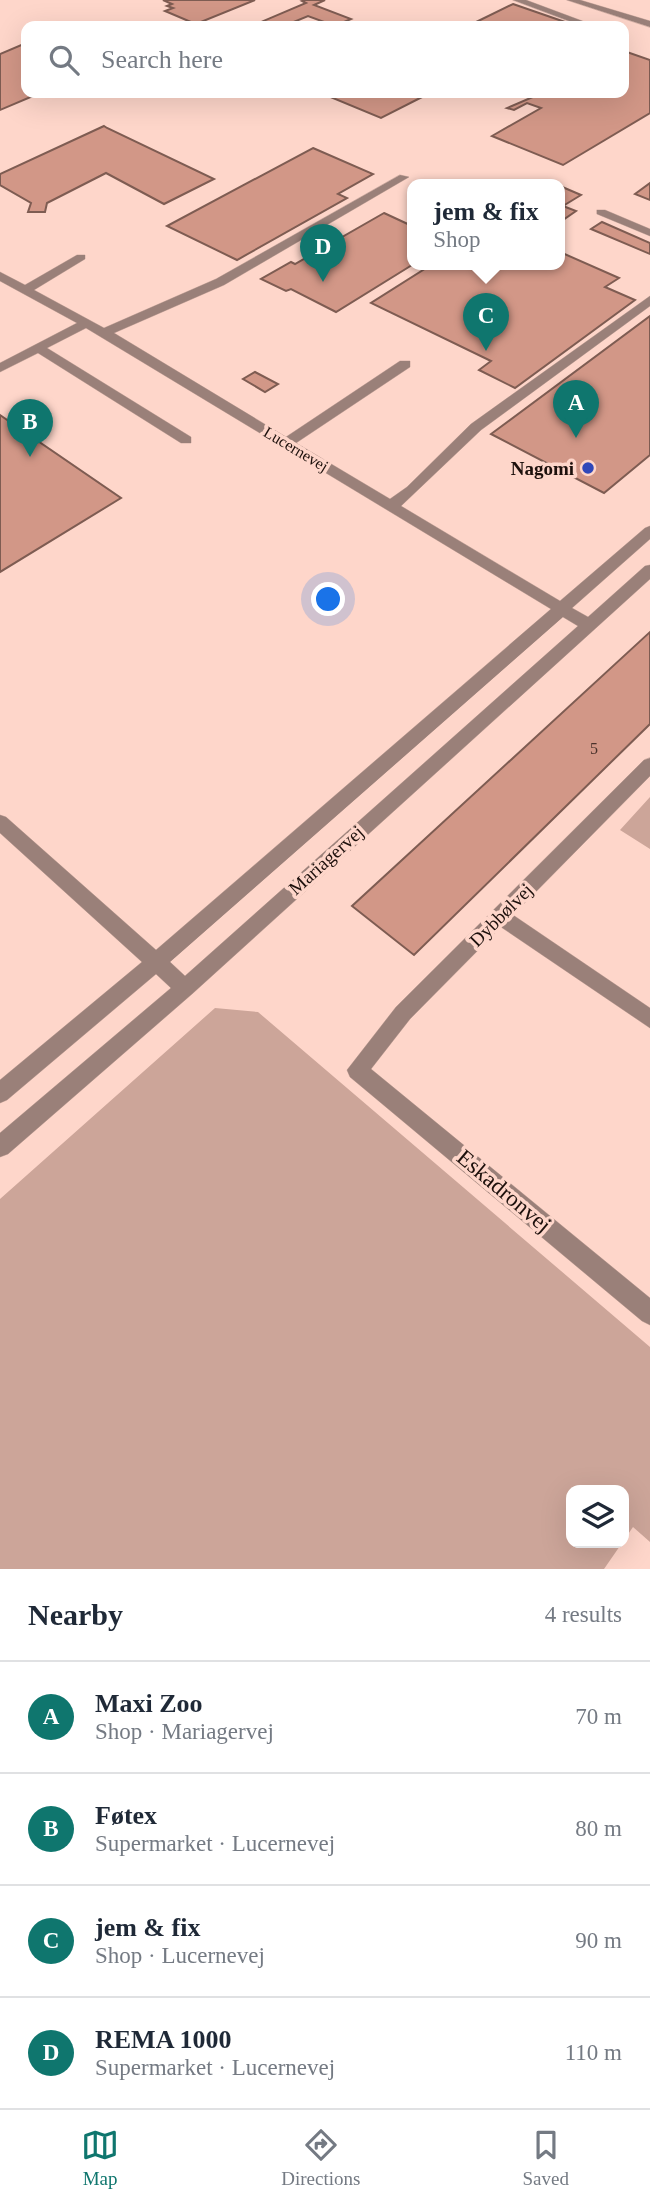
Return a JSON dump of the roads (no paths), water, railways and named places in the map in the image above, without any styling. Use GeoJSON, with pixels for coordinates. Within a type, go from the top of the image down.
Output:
{"type":"FeatureCollection","features":[{"type":"Feature","properties":{"kind":"street"},"geometry":{"type":"LineString","coordinates":[[517,0],[577,21]]}},
{"type":"Feature","properties":{"kind":"street"},"geometry":{"type":"LineString","coordinates":[[571,0],[650,24]]}},
{"type":"Feature","properties":{"kind":"street"},"geometry":{"type":"LineString","coordinates":[[104,333],[220,282],[404,177]]}},
{"type":"Feature","properties":{"kind":"street"},"geometry":{"type":"LineString","coordinates":[[601,212],[650,233]]}},
{"type":"Feature","properties":{"kind":"street"},"geometry":{"type":"LineString","coordinates":[[25,290],[80,257]]}},
{"type":"Feature","properties":{"kind":"street","name":"Lucernevej"},"geometry":{"type":"LineString","coordinates":[[0,276],[104,333],[590,626]]}},
{"type":"Feature","properties":{"kind":"street"},"geometry":{"type":"LineString","coordinates":[[391,506],[412,490],[476,427],[650,300]]}},
{"type":"Feature","properties":{"kind":"street"},"geometry":{"type":"LineString","coordinates":[[0,368],[86,323]]}},
{"type":"Feature","properties":{"kind":"street"},"geometry":{"type":"LineString","coordinates":[[38,348],[186,440]]}},
{"type":"Feature","properties":{"kind":"street"},"geometry":{"type":"LineString","coordinates":[[286,443],[405,364]]}},
{"type":"Feature","properties":{"kind":"street","name":"Mariagervej"},"geometry":{"type":"LineString","coordinates":[[0,1093],[156,962],[650,531]]}},
{"type":"Feature","properties":{"kind":"street","name":"Mariagervej"},"geometry":{"type":"LineString","coordinates":[[0,1147],[185,988],[650,570]]}},
{"type":"Feature","properties":{"kind":"street","name":"Dybbølvej"},"geometry":{"type":"LineString","coordinates":[[357,1070],[403,1013],[650,765]]}},
{"type":"Feature","properties":{"kind":"street"},"geometry":{"type":"LineString","coordinates":[[0,822],[185,988]]}},
{"type":"Feature","properties":{"kind":"street"},"geometry":{"type":"LineString","coordinates":[[500,916],[650,1019]]}},
{"type":"Feature","properties":{"kind":"street","name":"Eskadronvej"},"geometry":{"type":"LineString","coordinates":[[357,1070],[650,1313]]}},
{"type":"Feature","properties":{"kind":"place","name":"REMA 1000"},"geometry":{"type":"Point","coordinates":[323,282]}},
{"type":"Feature","properties":{"kind":"place","name":"jem & fix"},"geometry":{"type":"Point","coordinates":[486,351]}},
{"type":"Feature","properties":{"kind":"place","name":"Maxi Zoo"},"geometry":{"type":"Point","coordinates":[576,438]}},
{"type":"Feature","properties":{"kind":"place","name":"Føtex"},"geometry":{"type":"Point","coordinates":[30,457]}},
{"type":"Feature","properties":{"kind":"place","name":"Nagomi"},"geometry":{"type":"Point","coordinates":[588,468]}}]}
